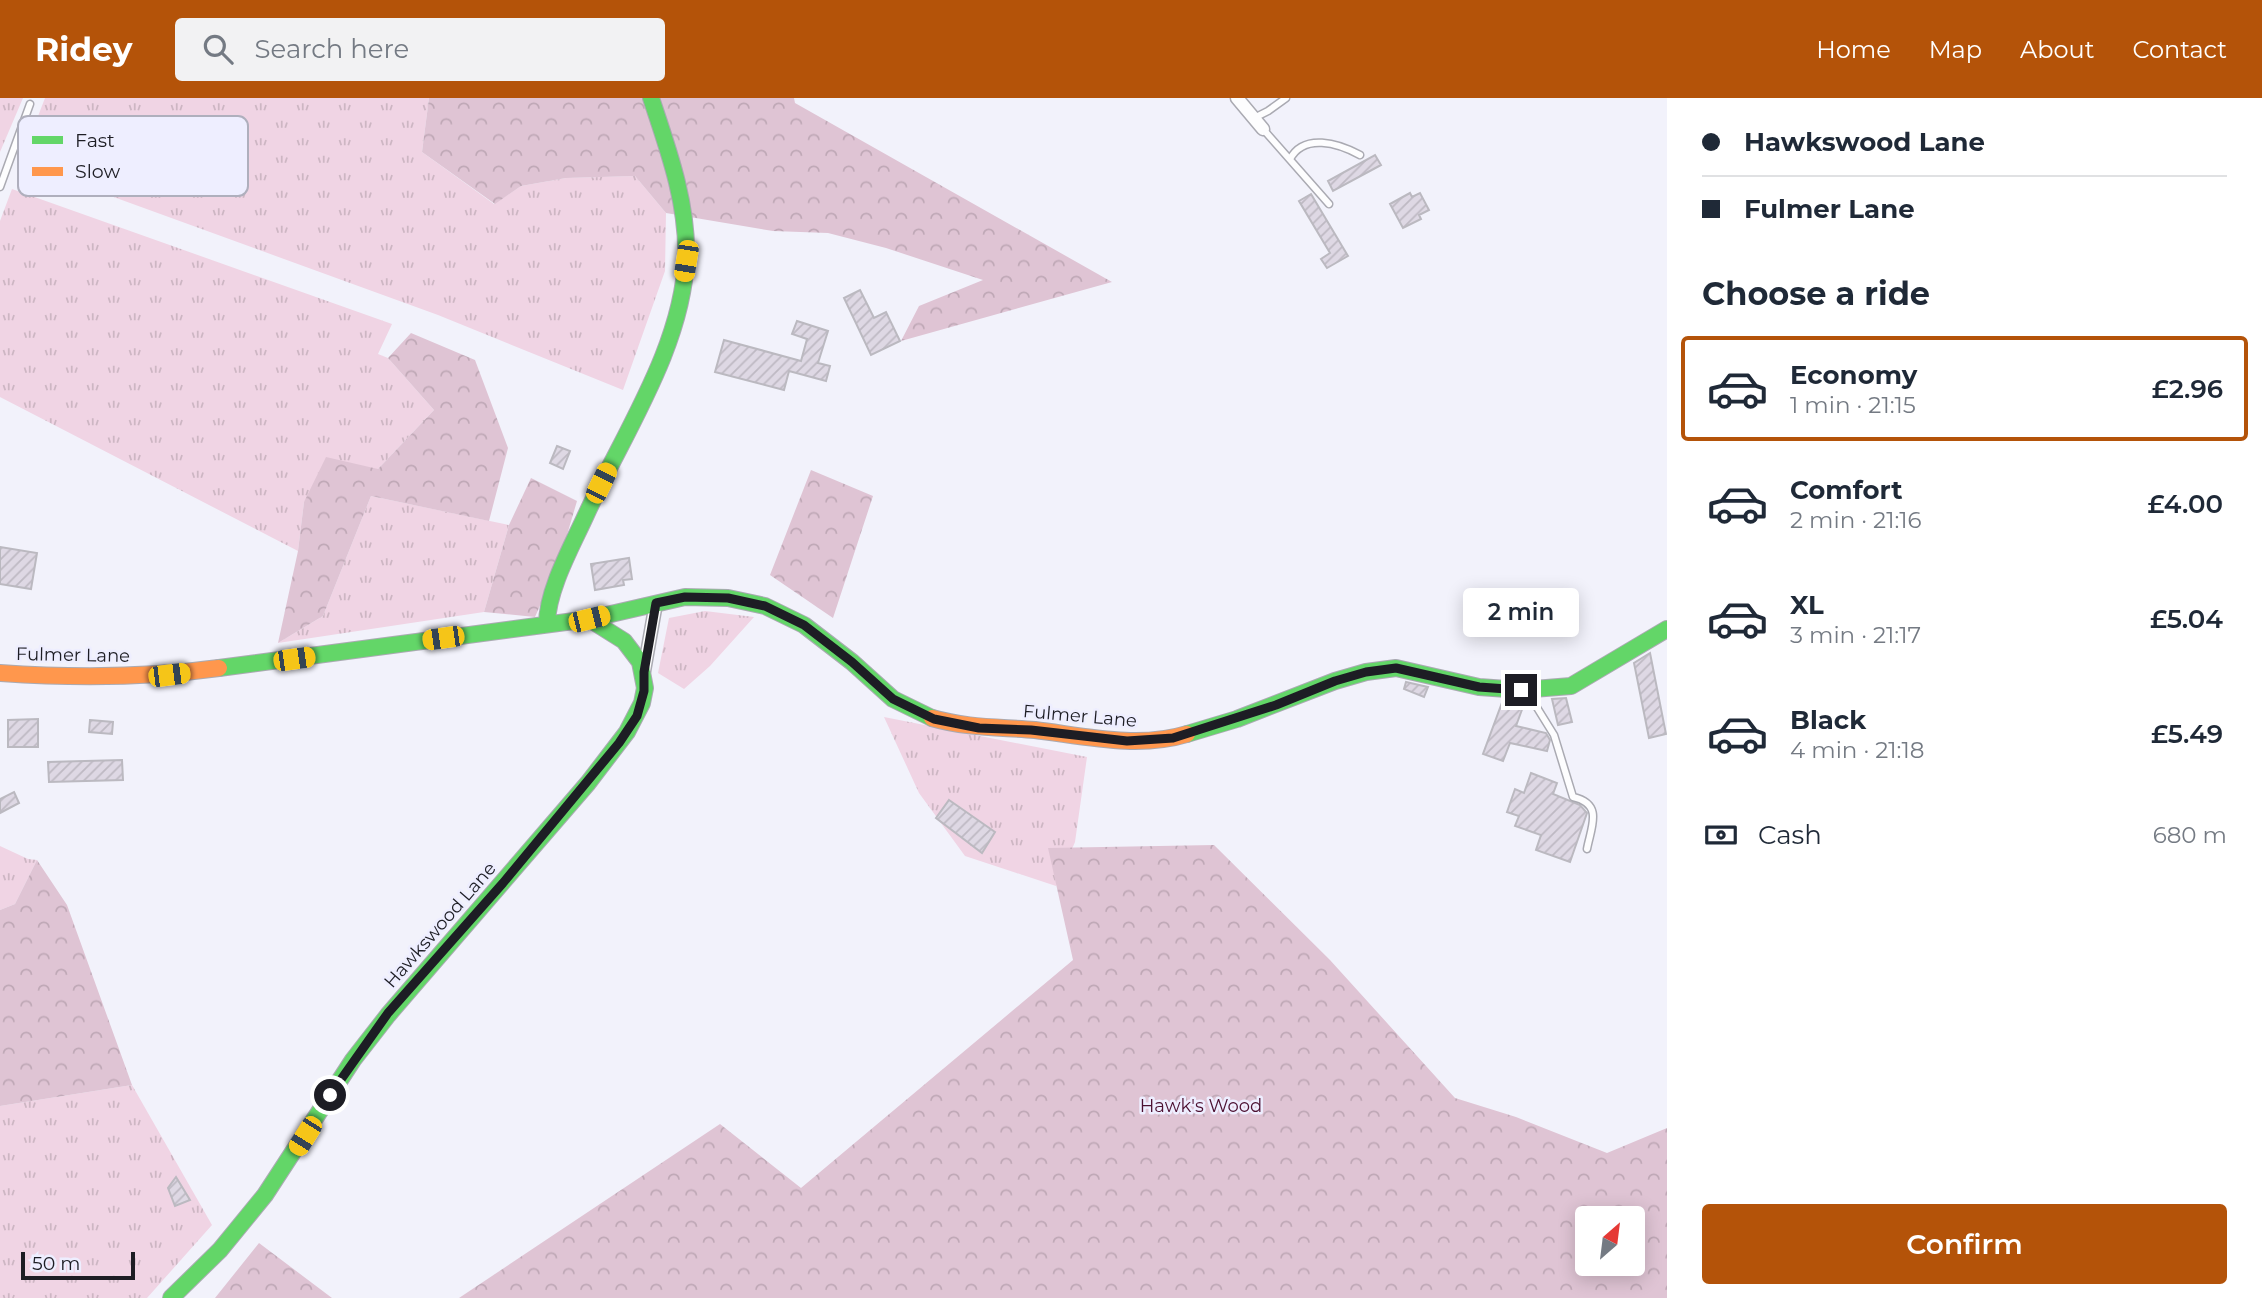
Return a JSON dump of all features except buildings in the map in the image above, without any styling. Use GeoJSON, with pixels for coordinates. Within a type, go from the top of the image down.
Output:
{"type":"FeatureCollection","features":[{"type":"Feature","properties":{"kind":"street"},"geometry":{"type":"LineString","coordinates":[[547,624],[550,600],[590,505],[644,395],[671,328],[680,297],[686,261],[684,228],[664,136],[651,98]]}},
{"type":"Feature","properties":{"kind":"street"},"geometry":{"type":"LineString","coordinates":[[1237,98],[1263,129]]}},
{"type":"Feature","properties":{"kind":"street","name":"Fulmer Lane"},"geometry":{"type":"LineString","coordinates":[[0,673],[63,677],[169,675],[589,619],[685,597],[728,598],[765,606],[804,625],[852,662],[893,699],[934,719],[979,728],[1031,730],[1127,741],[1173,738],[1260,711],[1335,681],[1366,672],[1396,668],[1479,687],[1536,689],[1571,686],[1667,629]]}},
{"type":"Feature","properties":{"kind":"street","name":"Hawkswood Lane"},"geometry":{"type":"LineString","coordinates":[[171,1298],[198,1273],[272,1185],[361,1049],[388,1013],[503,883],[619,743],[637,716],[642,703],[644,672],[656,603]]}},
{"type":"Feature","properties":{"kind":"street"},"geometry":{"type":"LineString","coordinates":[[589,619],[603,625],[628,643],[644,672]]}},
{"type":"Feature","properties":{"kind":"lane"},"geometry":{"type":"LineString","coordinates":[[1254,118],[1286,98]]}},
{"type":"Feature","properties":{"kind":"lane"},"geometry":{"type":"LineString","coordinates":[[26,116],[30,104]]}},
{"type":"Feature","properties":{"kind":"lane"},"geometry":{"type":"LineString","coordinates":[[1263,129],[1329,204]]}},
{"type":"Feature","properties":{"kind":"lane"},"geometry":{"type":"LineString","coordinates":[[0,187],[18,137]]}},
{"type":"Feature","properties":{"kind":"lane"},"geometry":{"type":"LineString","coordinates":[[1290,159],[1298,147],[1307,143],[1347,148],[1360,155]]}},
{"type":"Feature","properties":{"kind":"lane"},"geometry":{"type":"LineString","coordinates":[[1536,689],[1536,706],[1554,735],[1573,797],[1584,799],[1593,810],[1594,824],[1587,849]]}},
{"type":"Feature","properties":{"kind":"green space"},"geometry":{"type":"Polygon","coordinates":[[[0,98],[23,98],[0,152],[0,98]]]}},
{"type":"Feature","properties":{"kind":"green space"},"geometry":{"type":"Polygon","coordinates":[[[45,98],[429,98],[422,152],[494,204],[521,186],[566,178],[635,176],[666,213],[665,271],[623,390],[438,315],[111,196],[248,196],[248,116],[38,116],[45,98]]]}},
{"type":"Feature","properties":{"kind":"green space"},"geometry":{"type":"Polygon","coordinates":[[[429,98],[794,98],[795,103],[1112,282],[901,341],[919,306],[983,280],[886,248],[828,233],[773,231],[666,213],[635,176],[566,178],[521,186],[495,204],[422,152],[429,98]]]}},
{"type":"Feature","properties":{"kind":"green space"},"geometry":{"type":"Polygon","coordinates":[[[12,189],[18,191],[18,196],[32,196],[392,324],[378,354],[388,358],[434,410],[378,469],[304,502],[298,551],[0,397],[0,221],[12,189]]]}},
{"type":"Feature","properties":{"kind":"green space"},"geometry":{"type":"Polygon","coordinates":[[[411,333],[475,360],[508,448],[489,521],[371,496],[323,616],[278,643],[298,551],[304,502],[326,457],[378,469],[434,410],[388,358],[411,333]]]}},
{"type":"Feature","properties":{"kind":"green space"},"geometry":{"type":"Polygon","coordinates":[[[811,470],[873,496],[833,618],[770,575],[811,470]]]}},
{"type":"Feature","properties":{"kind":"green space"},"geometry":{"type":"Polygon","coordinates":[[[531,478],[577,501],[559,562],[535,617],[484,612],[509,525],[531,478]]]}},
{"type":"Feature","properties":{"kind":"green space"},"geometry":{"type":"Polygon","coordinates":[[[371,496],[509,525],[484,612],[278,643],[323,616],[371,496]]]}},
{"type":"Feature","properties":{"kind":"green space"},"geometry":{"type":"Polygon","coordinates":[[[705,611],[754,617],[710,666],[684,689],[658,673],[669,618],[705,611]]]}},
{"type":"Feature","properties":{"kind":"green space"},"geometry":{"type":"Polygon","coordinates":[[[884,717],[1087,757],[1075,842],[1056,886],[965,856],[919,793],[884,717]]]}},
{"type":"Feature","properties":{"kind":"green space","name":"Hawk's Wood"},"geometry":{"type":"Polygon","coordinates":[[[1214,845],[1330,960],[1455,1098],[1516,1117],[1607,1153],[1667,1128],[1667,1298],[459,1298],[720,1124],[801,1188],[1073,960],[1048,848],[1214,845]]]}},
{"type":"Feature","properties":{"kind":"green space"},"geometry":{"type":"Polygon","coordinates":[[[0,846],[28,859],[37,860],[15,904],[0,910],[0,846]]]}},
{"type":"Feature","properties":{"kind":"green space"},"geometry":{"type":"Polygon","coordinates":[[[37,860],[67,905],[132,1085],[0,1106],[0,910],[15,904],[37,860]]]}},
{"type":"Feature","properties":{"kind":"green space"},"geometry":{"type":"Polygon","coordinates":[[[132,1085],[212,1225],[147,1298],[0,1298],[0,1106],[132,1085]]]}},
{"type":"Feature","properties":{"kind":"green space"},"geometry":{"type":"Polygon","coordinates":[[[259,1243],[332,1298],[215,1298],[259,1243]]]}},
{"type":"Feature","properties":{"kind":"traffic: fast"},"geometry":{"type":"LineString","coordinates":[[547,624],[551,597],[561,568],[663,358],[682,291],[686,258],[684,217],[676,177],[651,98]]}},
{"type":"Feature","properties":{"kind":"traffic: fast"},"geometry":{"type":"LineString","coordinates":[[219,668],[589,619],[685,597],[728,598],[765,606],[804,625],[852,662],[893,699],[932,718]]}},
{"type":"Feature","properties":{"kind":"traffic: fast"},"geometry":{"type":"LineString","coordinates":[[171,1298],[220,1250],[265,1195],[353,1060],[388,1015],[588,783],[627,732],[642,703],[645,688],[640,662],[624,641],[589,619]]}},
{"type":"Feature","properties":{"kind":"traffic: fast"},"geometry":{"type":"LineString","coordinates":[[1187,734],[1237,719],[1335,681],[1366,672],[1396,668],[1479,687],[1521,690],[1571,686],[1667,629]]}},
{"type":"Feature","properties":{"kind":"traffic: slow"},"geometry":{"type":"LineString","coordinates":[[0,673],[110,676],[219,668]]}},
{"type":"Feature","properties":{"kind":"traffic: slow"},"geometry":{"type":"LineString","coordinates":[[932,718],[970,725],[1111,740],[1149,741],[1187,734]]}},
{"type":"Feature","properties":{"kind":"route"},"geometry":{"type":"LineString","coordinates":[[330,1095],[388,1013],[503,883],[619,743],[637,716],[642,703],[644,672],[656,603],[685,597],[728,598],[765,606],[804,625],[852,662],[893,699],[934,719],[979,728],[1031,730],[1127,741],[1173,738],[1237,719],[1335,681],[1366,672],[1396,668],[1479,687],[1521,690]]}}]}
